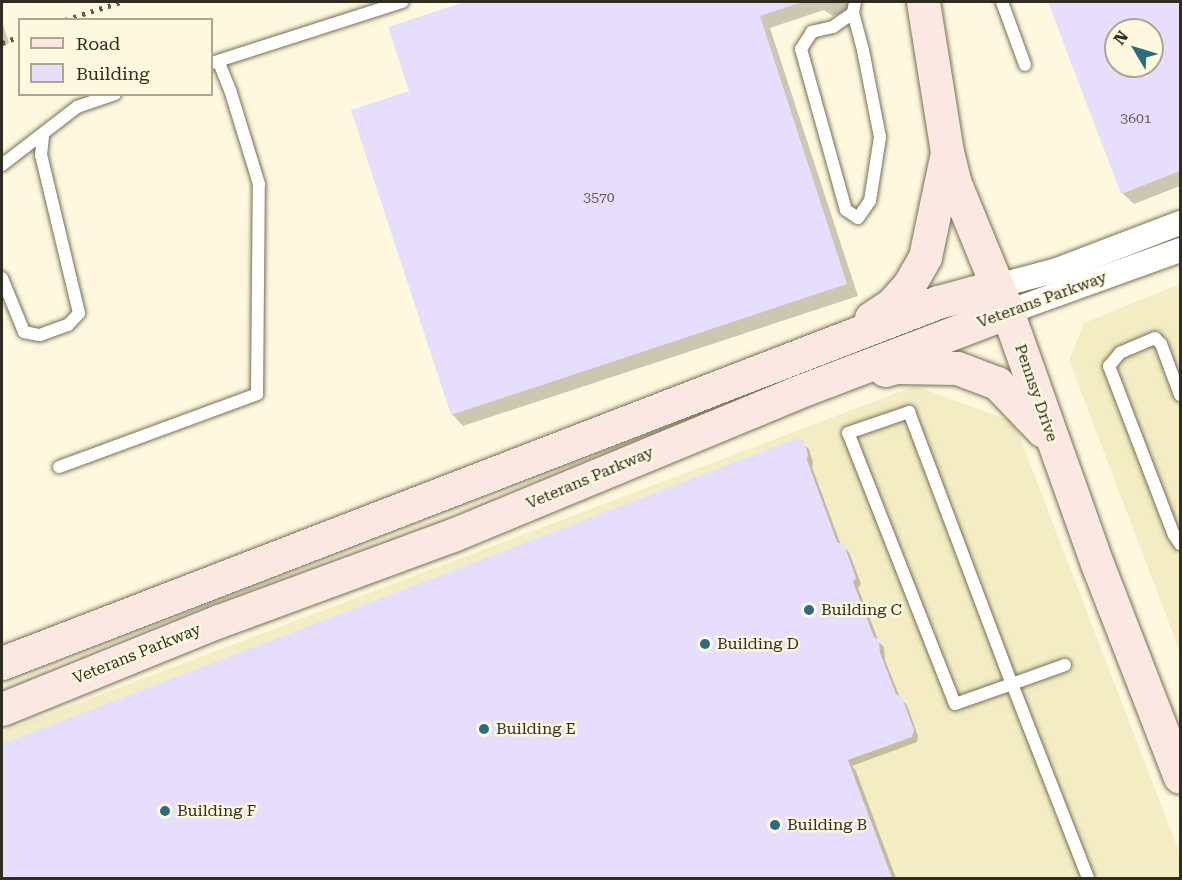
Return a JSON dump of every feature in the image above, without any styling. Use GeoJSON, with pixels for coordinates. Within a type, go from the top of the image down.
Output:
{"type":"FeatureCollection","features":[{"type":"Feature","properties":{"kind":"main road","name":"Pennsy Drive"},"geometry":{"type":"LineString","coordinates":[[923,2],[947,152],[954,182],[1002,299],[1098,566],[1180,777]]}},
{"type":"Feature","properties":{"kind":"main road"},"geometry":{"type":"LineString","coordinates":[[838,341],[891,305],[909,285],[925,257],[947,152]]}},
{"type":"Feature","properties":{"kind":"main road","name":"Veterans Parkway"},"geometry":{"type":"LineString","coordinates":[[2,663],[938,302],[1002,299]]}},
{"type":"Feature","properties":{"kind":"main road","name":"Veterans Parkway"},"geometry":{"type":"LineString","coordinates":[[2,710],[219,621],[453,535],[795,393],[1002,299]]}},
{"type":"Feature","properties":{"kind":"main road"},"geometry":{"type":"LineString","coordinates":[[795,393],[897,367],[957,368],[997,383],[1053,442]]}},
{"type":"Feature","properties":{"kind":"street","name":"Veterans Parkway"},"geometry":{"type":"LineString","coordinates":[[1002,299],[1057,270],[1180,223]]}},
{"type":"Feature","properties":{"kind":"street","name":"Veterans Parkway"},"geometry":{"type":"LineString","coordinates":[[1002,299],[1180,250]]}},
{"type":"Feature","properties":{"kind":"lane"},"geometry":{"type":"LineString","coordinates":[[59,467],[257,394],[259,184],[230,90],[215,62],[402,2]]}},
{"type":"Feature","properties":{"kind":"lane"},"geometry":{"type":"LineString","coordinates":[[1002,2],[1025,65]]}},
{"type":"Feature","properties":{"kind":"lane"},"geometry":{"type":"LineString","coordinates":[[854,7],[880,137],[870,201],[858,218],[846,210],[801,49],[812,32],[833,27],[854,7]]}},
{"type":"Feature","properties":{"kind":"lane"},"geometry":{"type":"LineString","coordinates":[[2,165],[77,107],[109,96]]}},
{"type":"Feature","properties":{"kind":"lane"},"geometry":{"type":"LineString","coordinates":[[2,278],[24,332],[40,335],[68,326],[79,313],[40,154],[43,135]]}},
{"type":"Feature","properties":{"kind":"lane"},"geometry":{"type":"LineString","coordinates":[[1180,394],[1161,344],[1155,338],[1120,353],[1109,366],[1174,535],[1180,544]]}},
{"type":"Feature","properties":{"kind":"lane"},"geometry":{"type":"LineString","coordinates":[[1065,665],[1012,684],[955,705],[848,433],[909,412],[1012,684],[1088,879]]}},
{"type":"Feature","properties":{"kind":"shaded area"},"geometry":{"type":"Polygon","coordinates":[[[1180,284],[1180,652],[1069,360],[1084,323],[1180,284]]]}},
{"type":"Feature","properties":{"kind":"shaded area"},"geometry":{"type":"Polygon","coordinates":[[[915,386],[1014,422],[1180,854],[1180,878],[2,878],[2,732],[915,386]]]}},
{"type":"Feature","properties":{"kind":"building"},"geometry":{"type":"Polygon","coordinates":[[[465,2],[803,2],[760,16],[847,284],[451,415],[351,110],[409,91],[388,27],[465,2]]]}},
{"type":"Feature","properties":{"kind":"building"},"geometry":{"type":"Polygon","coordinates":[[[1048,2],[1180,2],[1180,171],[1121,194],[1048,2]]]}},
{"type":"Feature","properties":{"kind":"building"},"geometry":{"type":"Polygon","coordinates":[[[798,438],[804,442],[808,455],[807,460],[837,542],[844,545],[856,578],[853,582],[874,637],[879,640],[880,653],[896,694],[902,698],[914,730],[912,737],[848,760],[892,878],[2,878],[2,744],[798,438]]]}},
{"type":"Feature","properties":{"kind":"railway"},"geometry":{"type":"LineString","coordinates":[[71,18],[121,2]]}},
{"type":"Feature","properties":{"kind":"railway"},"geometry":{"type":"LineString","coordinates":[[2,43],[18,37]]}},
{"type":"Feature","properties":{"kind":"place","name":"Building C"},"geometry":{"type":"Point","coordinates":[809,610]}},
{"type":"Feature","properties":{"kind":"place","name":"Building D"},"geometry":{"type":"Point","coordinates":[705,644]}},
{"type":"Feature","properties":{"kind":"place","name":"Building E"},"geometry":{"type":"Point","coordinates":[484,729]}},
{"type":"Feature","properties":{"kind":"place","name":"Building F"},"geometry":{"type":"Point","coordinates":[165,811]}},
{"type":"Feature","properties":{"kind":"place","name":"Building B"},"geometry":{"type":"Point","coordinates":[775,825]}}]}
